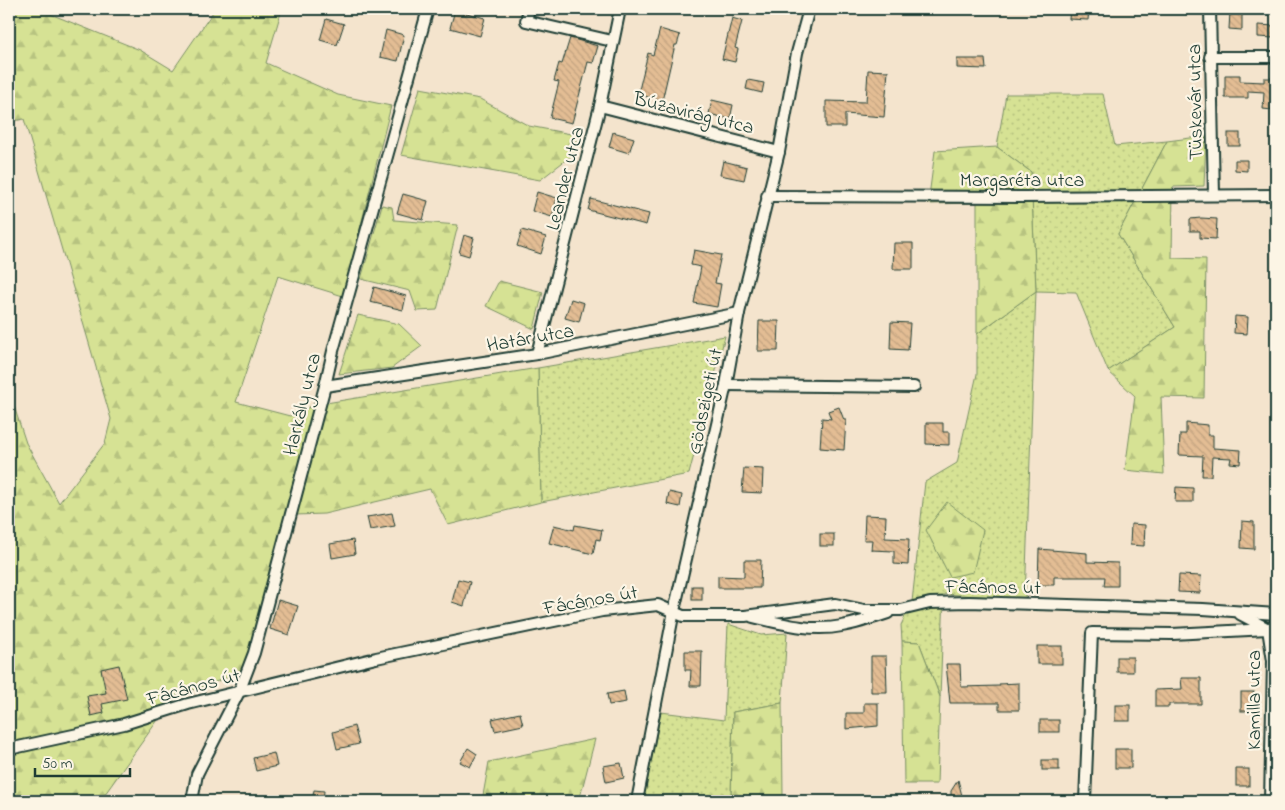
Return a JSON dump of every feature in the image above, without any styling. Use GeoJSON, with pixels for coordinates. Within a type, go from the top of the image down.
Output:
{"type":"FeatureCollection","features":[{"type":"Feature","properties":{"kind":"street","name":"Harkály utca"},"geometry":{"type":"LineString","coordinates":[[192,801],[197,774],[239,692],[254,653],[333,351],[428,9]]}},
{"type":"Feature","properties":{"kind":"street"},"geometry":{"type":"LineString","coordinates":[[529,9],[526,21],[612,40]]}},
{"type":"Feature","properties":{"kind":"street","name":"Leander utca"},"geometry":{"type":"LineString","coordinates":[[537,354],[600,106],[612,40],[620,9]]}},
{"type":"Feature","properties":{"kind":"street","name":"Gödszigeti út"},"geometry":{"type":"LineString","coordinates":[[637,801],[674,611],[726,385],[739,313],[779,152],[797,53],[808,9]]}},
{"type":"Feature","properties":{"kind":"street","name":"Tüskevár utca"},"geometry":{"type":"LineString","coordinates":[[1210,9],[1214,195]]}},
{"type":"Feature","properties":{"kind":"street"},"geometry":{"type":"LineString","coordinates":[[1210,57],[1276,57]]}},
{"type":"Feature","properties":{"kind":"street","name":"Búzavirág utca"},"geometry":{"type":"LineString","coordinates":[[600,106],[779,152]]}},
{"type":"Feature","properties":{"kind":"street","name":"Margaréta utca"},"geometry":{"type":"LineString","coordinates":[[767,196],[1024,197],[1276,195]]}},
{"type":"Feature","properties":{"kind":"street","name":"Határ utca"},"geometry":{"type":"LineString","coordinates":[[325,386],[537,354],[739,313]]}},
{"type":"Feature","properties":{"kind":"street"},"geometry":{"type":"LineString","coordinates":[[726,385],[914,387]]}},
{"type":"Feature","properties":{"kind":"street","name":"Fácános út"},"geometry":{"type":"LineString","coordinates":[[9,749],[124,724],[188,704],[376,658],[602,611],[658,605],[683,616],[745,616],[835,604],[864,610],[901,610],[930,603],[969,602],[1204,608],[1276,614]]}},
{"type":"Feature","properties":{"kind":"street"},"geometry":{"type":"LineString","coordinates":[[745,616],[793,626],[817,628],[842,626],[901,610]]}},
{"type":"Feature","properties":{"kind":"street"},"geometry":{"type":"LineString","coordinates":[[1237,612],[1274,629]]}},
{"type":"Feature","properties":{"kind":"street"},"geometry":{"type":"LineString","coordinates":[[1085,801],[1092,633],[1172,634],[1274,629]]}},
{"type":"Feature","properties":{"kind":"street","name":"Kamilla utca"},"geometry":{"type":"LineString","coordinates":[[1270,801],[1274,629]]}},
{"type":"Feature","properties":{"kind":"green space"},"geometry":{"type":"Polygon","coordinates":[[[10,9],[38,9],[140,50],[173,70],[215,9],[282,9],[266,63],[338,95],[391,106],[343,296],[278,276],[236,402],[290,416],[314,405],[538,368],[541,502],[448,525],[430,489],[324,514],[295,515],[252,669],[175,696],[100,801],[9,801],[9,391],[26,443],[59,503],[105,443],[111,419],[24,119],[9,122],[10,9]]]}},
{"type":"Feature","properties":{"kind":"green space"},"geometry":{"type":"Polygon","coordinates":[[[420,88],[480,99],[529,126],[576,135],[576,152],[540,180],[401,155],[420,88]]]}},
{"type":"Feature","properties":{"kind":"green space"},"geometry":{"type":"Polygon","coordinates":[[[1006,94],[1103,94],[1115,146],[1167,141],[1118,234],[1175,327],[1108,371],[1076,292],[1036,291],[1031,172],[997,147],[1006,94]]]}},
{"type":"Feature","properties":{"kind":"green space"},"geometry":{"type":"Polygon","coordinates":[[[1206,136],[1204,186],[1173,187],[1172,258],[1206,259],[1204,398],[1161,397],[1164,474],[1125,470],[1135,396],[1108,371],[1175,327],[1118,234],[1167,141],[1206,136]]]}},
{"type":"Feature","properties":{"kind":"green space"},"geometry":{"type":"Polygon","coordinates":[[[997,147],[1031,172],[1036,291],[977,334],[977,203],[928,204],[935,151],[997,147]]]}},
{"type":"Feature","properties":{"kind":"green space"},"geometry":{"type":"Polygon","coordinates":[[[382,205],[392,207],[394,220],[458,225],[437,310],[417,311],[410,291],[361,279],[382,205]]]}},
{"type":"Feature","properties":{"kind":"green space"},"geometry":{"type":"Polygon","coordinates":[[[499,281],[543,292],[534,329],[486,306],[499,281]]]}},
{"type":"Feature","properties":{"kind":"green space"},"geometry":{"type":"Polygon","coordinates":[[[1036,291],[1025,599],[944,594],[940,697],[919,642],[902,641],[901,625],[912,602],[925,482],[957,463],[977,374],[977,334],[1036,291]]]}},
{"type":"Feature","properties":{"kind":"green space"},"geometry":{"type":"Polygon","coordinates":[[[358,315],[399,324],[422,346],[392,368],[339,374],[358,315]]]}},
{"type":"Feature","properties":{"kind":"green space"},"geometry":{"type":"Polygon","coordinates":[[[725,336],[689,474],[541,502],[538,368],[725,336]]]}},
{"type":"Feature","properties":{"kind":"green space"},"geometry":{"type":"Polygon","coordinates":[[[947,502],[983,530],[973,572],[950,577],[926,530],[947,502]]]}},
{"type":"Feature","properties":{"kind":"green space"},"geometry":{"type":"Polygon","coordinates":[[[728,624],[761,635],[787,633],[782,703],[733,712],[731,801],[643,801],[661,712],[724,720],[728,624]]]}},
{"type":"Feature","properties":{"kind":"green space"},"geometry":{"type":"Polygon","coordinates":[[[902,641],[919,642],[940,697],[937,784],[904,784],[902,641]]]}},
{"type":"Feature","properties":{"kind":"green space"},"geometry":{"type":"Polygon","coordinates":[[[782,703],[783,797],[838,799],[838,801],[731,801],[733,712],[782,703]]]}},
{"type":"Feature","properties":{"kind":"green space"},"geometry":{"type":"Polygon","coordinates":[[[595,739],[579,801],[482,801],[489,762],[595,739]]]}},
{"type":"Feature","properties":{"kind":"building"},"geometry":{"type":"Polygon","coordinates":[[[1070,9],[1089,9],[1088,20],[1069,19],[1070,9]]]}},
{"type":"Feature","properties":{"kind":"building"},"geometry":{"type":"Polygon","coordinates":[[[455,10],[485,18],[480,36],[450,28],[455,10]]]}},
{"type":"Feature","properties":{"kind":"building"},"geometry":{"type":"Polygon","coordinates":[[[1230,12],[1242,12],[1242,30],[1229,29],[1230,12]]]}},
{"type":"Feature","properties":{"kind":"building"},"geometry":{"type":"Polygon","coordinates":[[[732,18],[742,21],[735,48],[738,49],[735,62],[722,59],[732,18]]]}},
{"type":"Feature","properties":{"kind":"building"},"geometry":{"type":"Polygon","coordinates":[[[326,19],[344,24],[337,45],[320,40],[326,19]]]}},
{"type":"Feature","properties":{"kind":"building"},"geometry":{"type":"Polygon","coordinates":[[[1258,25],[1275,26],[1274,38],[1258,37],[1258,25]]]}},
{"type":"Feature","properties":{"kind":"building"},"geometry":{"type":"Polygon","coordinates":[[[660,29],[680,35],[677,45],[675,45],[662,101],[638,94],[648,53],[653,55],[660,29]]]}},
{"type":"Feature","properties":{"kind":"building"},"geometry":{"type":"Polygon","coordinates":[[[386,30],[404,35],[398,61],[380,57],[386,30]]]}},
{"type":"Feature","properties":{"kind":"building"},"geometry":{"type":"Polygon","coordinates":[[[570,38],[598,46],[593,63],[588,62],[572,123],[550,118],[559,82],[554,81],[559,63],[562,64],[570,38]]]}},
{"type":"Feature","properties":{"kind":"building"},"geometry":{"type":"Polygon","coordinates":[[[957,59],[985,59],[986,69],[957,68],[957,59]]]}},
{"type":"Feature","properties":{"kind":"building"},"geometry":{"type":"Polygon","coordinates":[[[868,70],[888,71],[884,117],[845,114],[845,127],[826,127],[826,101],[866,102],[868,70]]]}},
{"type":"Feature","properties":{"kind":"building"},"geometry":{"type":"Polygon","coordinates":[[[1225,75],[1240,75],[1240,81],[1264,82],[1264,78],[1274,78],[1272,110],[1263,109],[1264,92],[1248,91],[1248,98],[1225,98],[1225,75]]]}},
{"type":"Feature","properties":{"kind":"building"},"geometry":{"type":"Polygon","coordinates":[[[748,80],[764,83],[762,93],[746,89],[748,80]]]}},
{"type":"Feature","properties":{"kind":"building"},"geometry":{"type":"Polygon","coordinates":[[[712,100],[733,105],[730,119],[709,114],[712,100]]]}},
{"type":"Feature","properties":{"kind":"building"},"geometry":{"type":"Polygon","coordinates":[[[613,132],[634,138],[629,153],[609,147],[613,132]]]}},
{"type":"Feature","properties":{"kind":"building"},"geometry":{"type":"Polygon","coordinates":[[[1228,133],[1240,133],[1240,146],[1228,146],[1228,133]]]}},
{"type":"Feature","properties":{"kind":"building"},"geometry":{"type":"Polygon","coordinates":[[[1235,160],[1247,160],[1247,171],[1235,170],[1235,160]]]}},
{"type":"Feature","properties":{"kind":"building"},"geometry":{"type":"Polygon","coordinates":[[[723,161],[747,167],[744,180],[720,175],[723,161]]]}},
{"type":"Feature","properties":{"kind":"building"},"geometry":{"type":"Polygon","coordinates":[[[537,192],[557,198],[552,217],[532,211],[537,192]]]}},
{"type":"Feature","properties":{"kind":"building"},"geometry":{"type":"Polygon","coordinates":[[[403,194],[428,201],[423,220],[397,213],[403,194]]]}},
{"type":"Feature","properties":{"kind":"building"},"geometry":{"type":"Polygon","coordinates":[[[591,199],[649,214],[646,225],[588,210],[591,199]]]}},
{"type":"Feature","properties":{"kind":"building"},"geometry":{"type":"Polygon","coordinates":[[[1190,219],[1217,219],[1216,239],[1200,238],[1200,231],[1190,231],[1190,219]]]}},
{"type":"Feature","properties":{"kind":"building"},"geometry":{"type":"Polygon","coordinates":[[[522,230],[546,237],[541,254],[517,246],[522,230]]]}},
{"type":"Feature","properties":{"kind":"building"},"geometry":{"type":"Polygon","coordinates":[[[464,235],[474,238],[469,256],[459,253],[464,235]]]}},
{"type":"Feature","properties":{"kind":"building"},"geometry":{"type":"Polygon","coordinates":[[[894,243],[913,243],[913,269],[893,269],[894,243]]]}},
{"type":"Feature","properties":{"kind":"building"},"geometry":{"type":"Polygon","coordinates":[[[694,250],[721,255],[715,283],[721,284],[717,307],[694,303],[701,267],[691,265],[694,250]]]}},
{"type":"Feature","properties":{"kind":"building"},"geometry":{"type":"Polygon","coordinates":[[[374,287],[406,296],[403,310],[370,302],[374,287]]]}},
{"type":"Feature","properties":{"kind":"building"},"geometry":{"type":"Polygon","coordinates":[[[571,299],[584,303],[579,322],[565,318],[571,299]]]}},
{"type":"Feature","properties":{"kind":"building"},"geometry":{"type":"Polygon","coordinates":[[[1235,316],[1248,317],[1247,334],[1234,333],[1235,316]]]}},
{"type":"Feature","properties":{"kind":"building"},"geometry":{"type":"Polygon","coordinates":[[[759,321],[779,321],[778,351],[758,351],[759,321]]]}},
{"type":"Feature","properties":{"kind":"building"},"geometry":{"type":"Polygon","coordinates":[[[891,322],[910,323],[908,350],[890,349],[891,322]]]}},
{"type":"Feature","properties":{"kind":"building"},"geometry":{"type":"Polygon","coordinates":[[[839,407],[844,420],[846,420],[844,450],[820,448],[822,418],[831,419],[828,411],[839,407]]]}},
{"type":"Feature","properties":{"kind":"building"},"geometry":{"type":"Polygon","coordinates":[[[926,423],[943,423],[943,432],[949,432],[949,445],[926,444],[926,423]]]}},
{"type":"Feature","properties":{"kind":"building"},"geometry":{"type":"Polygon","coordinates":[[[1186,423],[1208,425],[1208,435],[1213,435],[1213,448],[1241,450],[1240,464],[1230,463],[1231,458],[1212,457],[1211,476],[1202,476],[1203,456],[1179,455],[1180,434],[1186,434],[1186,423]]]}},
{"type":"Feature","properties":{"kind":"building"},"geometry":{"type":"Polygon","coordinates":[[[744,468],[763,469],[762,493],[742,492],[744,468]]]}},
{"type":"Feature","properties":{"kind":"building"},"geometry":{"type":"Polygon","coordinates":[[[1176,487],[1193,488],[1193,502],[1175,502],[1176,487]]]}},
{"type":"Feature","properties":{"kind":"building"},"geometry":{"type":"Polygon","coordinates":[[[669,492],[682,495],[680,507],[667,504],[669,492]]]}},
{"type":"Feature","properties":{"kind":"building"},"geometry":{"type":"Polygon","coordinates":[[[392,513],[395,526],[370,530],[367,517],[392,513]]]}},
{"type":"Feature","properties":{"kind":"building"},"geometry":{"type":"Polygon","coordinates":[[[865,515],[886,516],[885,538],[909,539],[908,565],[894,564],[894,551],[871,550],[872,540],[864,540],[865,515]]]}},
{"type":"Feature","properties":{"kind":"building"},"geometry":{"type":"Polygon","coordinates":[[[1242,521],[1254,522],[1254,549],[1241,548],[1242,521]]]}},
{"type":"Feature","properties":{"kind":"building"},"geometry":{"type":"Polygon","coordinates":[[[1131,524],[1145,525],[1144,546],[1130,545],[1131,524]]]}},
{"type":"Feature","properties":{"kind":"building"},"geometry":{"type":"Polygon","coordinates":[[[554,525],[574,530],[575,525],[602,530],[600,540],[596,539],[593,554],[549,543],[554,525]]]}},
{"type":"Feature","properties":{"kind":"building"},"geometry":{"type":"Polygon","coordinates":[[[820,534],[834,534],[834,546],[820,546],[820,534]]]}},
{"type":"Feature","properties":{"kind":"building"},"geometry":{"type":"Polygon","coordinates":[[[353,540],[355,554],[332,558],[330,544],[353,540]]]}},
{"type":"Feature","properties":{"kind":"building"},"geometry":{"type":"Polygon","coordinates":[[[1039,549],[1087,553],[1087,562],[1118,563],[1118,586],[1104,586],[1105,577],[1054,577],[1054,585],[1038,585],[1039,549]]]}},
{"type":"Feature","properties":{"kind":"building"},"geometry":{"type":"Polygon","coordinates":[[[744,560],[761,560],[760,588],[718,588],[718,576],[744,577],[744,560]]]}},
{"type":"Feature","properties":{"kind":"building"},"geometry":{"type":"Polygon","coordinates":[[[1179,575],[1201,576],[1200,593],[1178,592],[1179,575]]]}},
{"type":"Feature","properties":{"kind":"building"},"geometry":{"type":"Polygon","coordinates":[[[458,579],[470,582],[464,606],[452,602],[458,579]]]}},
{"type":"Feature","properties":{"kind":"building"},"geometry":{"type":"Polygon","coordinates":[[[692,586],[702,586],[702,600],[692,600],[692,586]]]}},
{"type":"Feature","properties":{"kind":"building"},"geometry":{"type":"Polygon","coordinates":[[[278,600],[298,606],[289,635],[270,629],[278,600]]]}},
{"type":"Feature","properties":{"kind":"building"},"geometry":{"type":"Polygon","coordinates":[[[1037,646],[1062,646],[1062,664],[1037,664],[1037,646]]]}},
{"type":"Feature","properties":{"kind":"building"},"geometry":{"type":"Polygon","coordinates":[[[685,651],[702,651],[701,686],[690,686],[691,670],[685,670],[685,651]]]}},
{"type":"Feature","properties":{"kind":"building"},"geometry":{"type":"Polygon","coordinates":[[[871,656],[886,656],[887,692],[871,692],[871,656]]]}},
{"type":"Feature","properties":{"kind":"building"},"geometry":{"type":"Polygon","coordinates":[[[1117,657],[1133,657],[1133,672],[1117,672],[1117,657]]]}},
{"type":"Feature","properties":{"kind":"building"},"geometry":{"type":"Polygon","coordinates":[[[946,664],[960,664],[961,687],[999,686],[999,684],[1019,683],[1019,710],[999,710],[999,703],[950,703],[946,664]]]}},
{"type":"Feature","properties":{"kind":"building"},"geometry":{"type":"Polygon","coordinates":[[[119,665],[127,699],[102,704],[104,713],[91,716],[87,696],[106,693],[101,669],[119,665]]]}},
{"type":"Feature","properties":{"kind":"building"},"geometry":{"type":"Polygon","coordinates":[[[1181,678],[1201,678],[1201,704],[1169,704],[1169,707],[1155,707],[1155,690],[1182,689],[1181,678]]]}},
{"type":"Feature","properties":{"kind":"building"},"geometry":{"type":"Polygon","coordinates":[[[624,691],[626,702],[609,705],[607,694],[624,691]]]}},
{"type":"Feature","properties":{"kind":"building"},"geometry":{"type":"Polygon","coordinates":[[[1241,692],[1254,692],[1254,711],[1241,711],[1241,692]]]}},
{"type":"Feature","properties":{"kind":"building"},"geometry":{"type":"Polygon","coordinates":[[[864,703],[878,703],[878,726],[846,729],[846,713],[864,713],[864,703]]]}},
{"type":"Feature","properties":{"kind":"building"},"geometry":{"type":"Polygon","coordinates":[[[1115,705],[1130,705],[1130,721],[1115,721],[1115,705]]]}},
{"type":"Feature","properties":{"kind":"building"},"geometry":{"type":"Polygon","coordinates":[[[520,713],[523,725],[495,731],[492,719],[520,713]]]}},
{"type":"Feature","properties":{"kind":"building"},"geometry":{"type":"Polygon","coordinates":[[[1040,720],[1059,720],[1059,732],[1040,732],[1040,720]]]}},
{"type":"Feature","properties":{"kind":"building"},"geometry":{"type":"Polygon","coordinates":[[[354,726],[359,744],[337,749],[333,732],[354,726]]]}},
{"type":"Feature","properties":{"kind":"building"},"geometry":{"type":"Polygon","coordinates":[[[468,748],[477,754],[470,767],[460,762],[468,748]]]}},
{"type":"Feature","properties":{"kind":"building"},"geometry":{"type":"Polygon","coordinates":[[[1115,749],[1131,749],[1131,768],[1115,768],[1115,749]]]}},
{"type":"Feature","properties":{"kind":"building"},"geometry":{"type":"Polygon","coordinates":[[[274,753],[277,766],[256,771],[253,758],[274,753]]]}},
{"type":"Feature","properties":{"kind":"building"},"geometry":{"type":"Polygon","coordinates":[[[1042,760],[1059,760],[1059,770],[1042,770],[1042,760]]]}},
{"type":"Feature","properties":{"kind":"building"},"geometry":{"type":"Polygon","coordinates":[[[621,763],[624,778],[606,782],[603,766],[621,763]]]}},
{"type":"Feature","properties":{"kind":"building"},"geometry":{"type":"Polygon","coordinates":[[[1236,769],[1249,769],[1249,786],[1236,786],[1236,769]]]}},
{"type":"Feature","properties":{"kind":"building"},"geometry":{"type":"Polygon","coordinates":[[[958,780],[962,796],[961,801],[951,801],[951,791],[958,780]]]}},
{"type":"Feature","properties":{"kind":"building"},"geometry":{"type":"Polygon","coordinates":[[[314,790],[324,791],[323,801],[312,801],[314,790]]]}}]}
